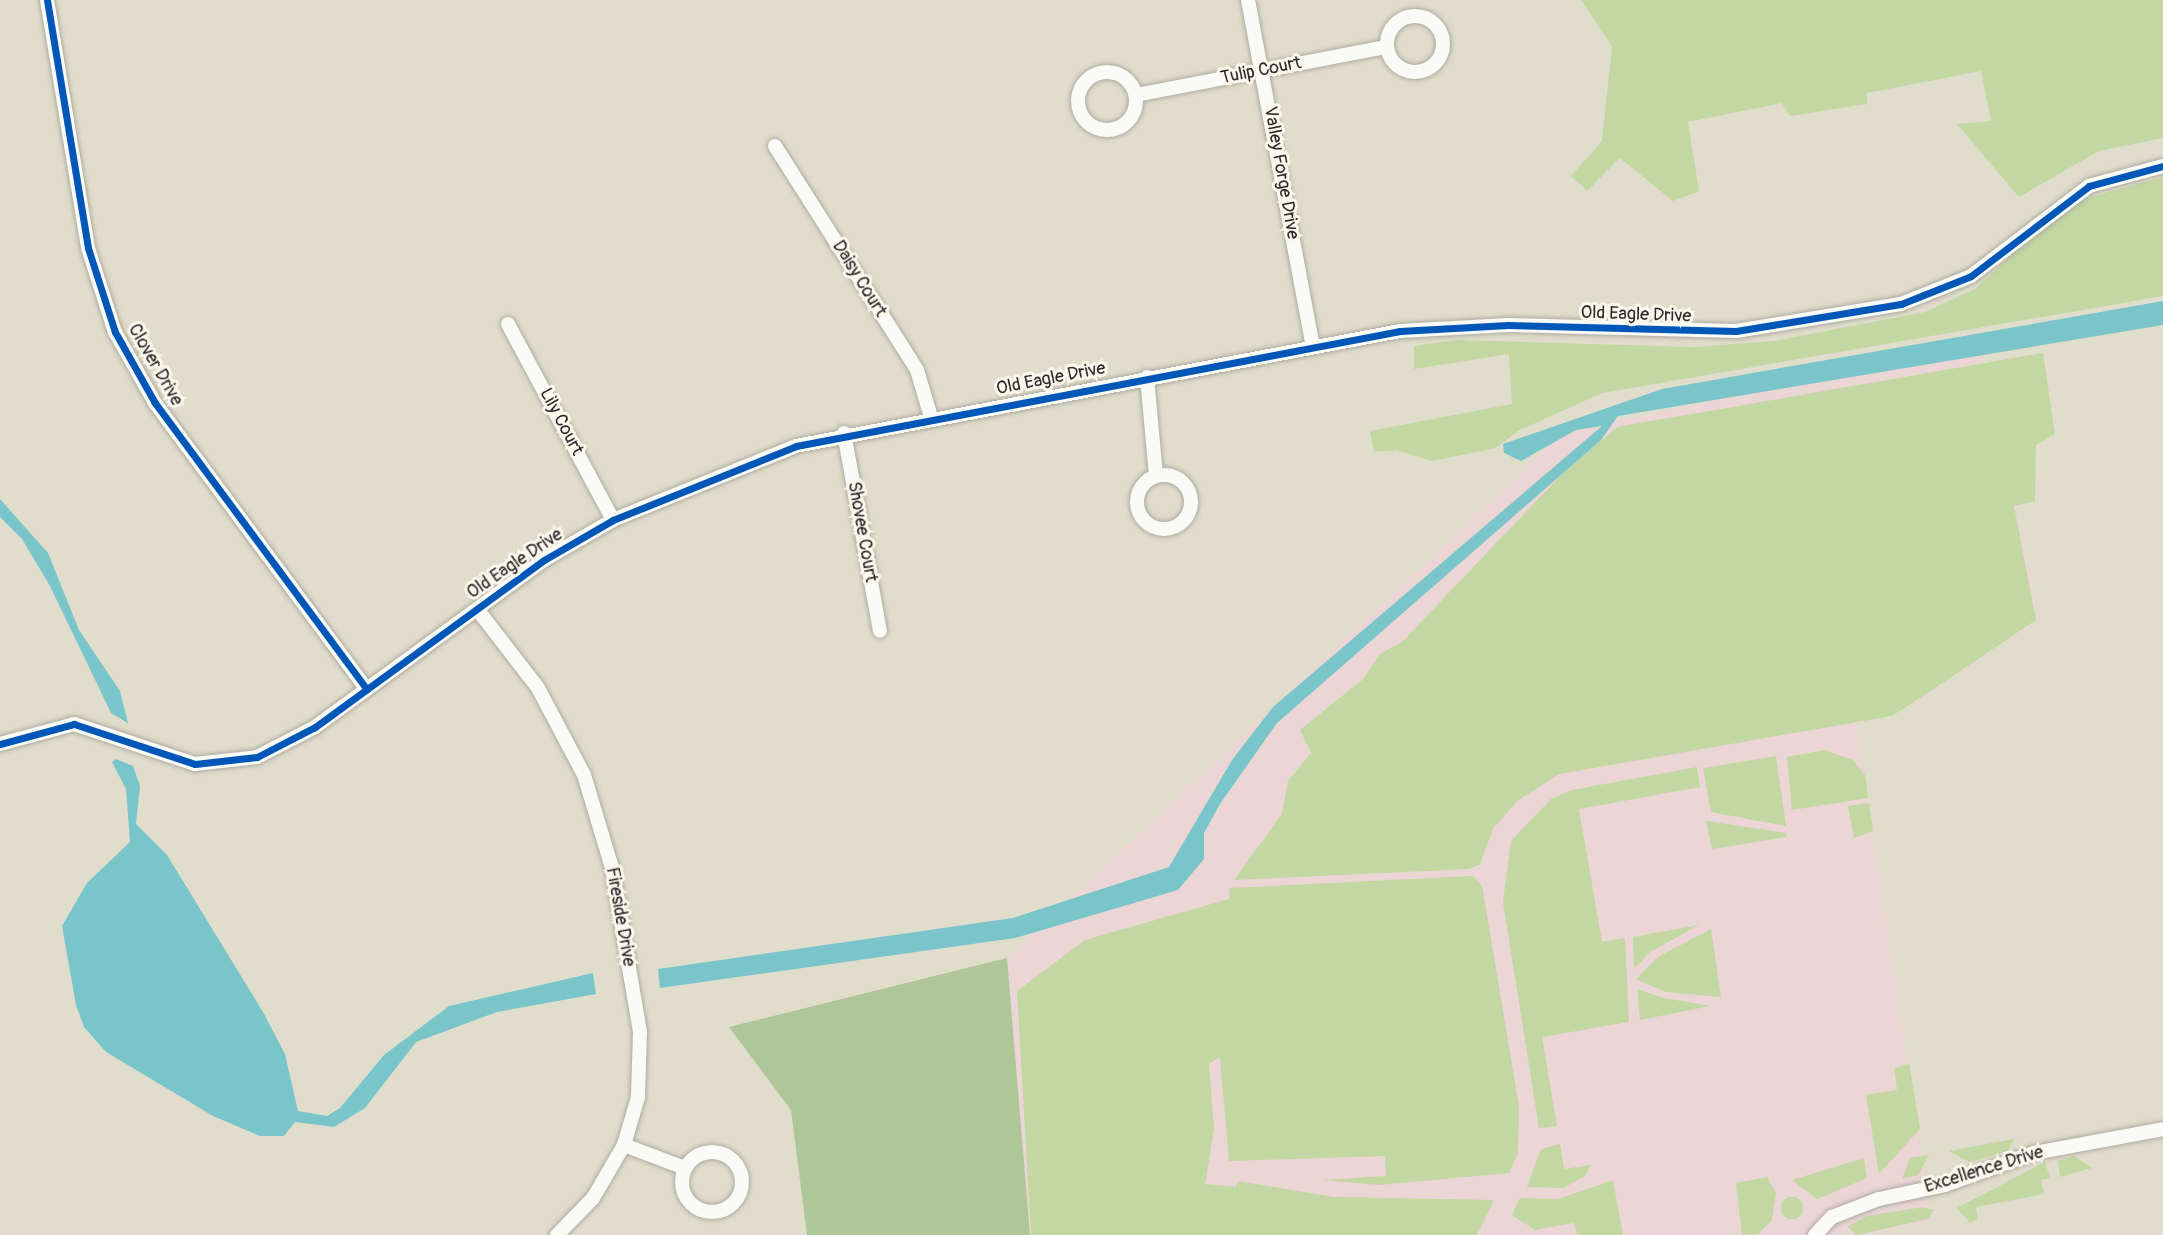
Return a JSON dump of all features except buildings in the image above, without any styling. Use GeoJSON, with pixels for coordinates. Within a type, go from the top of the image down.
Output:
{"type":"FeatureCollection","features":[{"type":"Feature","properties":{"kind":"street","name":"Clover Drive"},"geometry":{"type":"LineString","coordinates":[[47,0],[88,248],[116,332],[155,402],[367,689]]}},
{"type":"Feature","properties":{"kind":"street","name":"Valley Forge Drive"},"geometry":{"type":"LineString","coordinates":[[1248,0],[1313,346]]}},
{"type":"Feature","properties":{"kind":"street"},"geometry":{"type":"LineString","coordinates":[[1406,16],[1425,17],[1443,38],[1441,56],[1419,72],[1394,64],[1386,47],[1391,28],[1406,16]]}},
{"type":"Feature","properties":{"kind":"street","name":"Tulip Court"},"geometry":{"type":"LineString","coordinates":[[1136,95],[1386,47]]}},
{"type":"Feature","properties":{"kind":"street"},"geometry":{"type":"LineString","coordinates":[[1107,71],[1126,78],[1136,95],[1134,114],[1112,131],[1086,122],[1078,105],[1088,78],[1107,71]]}},
{"type":"Feature","properties":{"kind":"street","name":"Daisy Court"},"geometry":{"type":"LineString","coordinates":[[775,146],[917,370],[931,417]]}},
{"type":"Feature","properties":{"kind":"street","name":"Old Eagle Drive"},"geometry":{"type":"LineString","coordinates":[[0,744],[74,724],[167,759],[225,765],[288,743],[477,609],[613,520],[733,466],[844,433],[1313,346],[1454,326],[1736,331],[1901,304],[1971,276],[2089,186],[2163,166]]}},
{"type":"Feature","properties":{"kind":"street","name":"Lily Court"},"geometry":{"type":"LineString","coordinates":[[508,324],[613,520]]}},
{"type":"Feature","properties":{"kind":"street"},"geometry":{"type":"LineString","coordinates":[[1147,377],[1156,475]]}},
{"type":"Feature","properties":{"kind":"street","name":"Shovee Court"},"geometry":{"type":"LineString","coordinates":[[844,433],[880,631]]}},
{"type":"Feature","properties":{"kind":"street","name":"Fireside Drive"},"geometry":{"type":"LineString","coordinates":[[477,609],[563,730],[600,821],[640,1032],[638,1097],[624,1145],[593,1198],[557,1235]]}},
{"type":"Feature","properties":{"kind":"street","name":"Excellence Drive"},"geometry":{"type":"LineString","coordinates":[[1815,1235],[1856,1206],[1966,1179],[2034,1153],[2163,1129]]}},
{"type":"Feature","properties":{"kind":"street"},"geometry":{"type":"LineString","coordinates":[[624,1145],[685,1168]]}},
{"type":"Feature","properties":{"kind":"street"},"geometry":{"type":"LineString","coordinates":[[707,1152],[726,1155],[738,1168],[738,1196],[713,1212],[693,1206],[682,1189],[685,1168],[707,1152]]}},
{"type":"Feature","properties":{"kind":"shaded area"},"geometry":{"type":"Polygon","coordinates":[[[1980,345],[2038,611],[1856,719],[1932,1221],[1860,1235],[1030,1235],[1007,958],[1564,432],[1980,345]]]}},
{"type":"Feature","properties":{"kind":"green space"},"geometry":{"type":"Polygon","coordinates":[[[1581,0],[2163,0],[2163,138],[2099,151],[2019,197],[1957,124],[1991,121],[1981,71],[1867,93],[1867,104],[1790,116],[1782,103],[1688,122],[1699,191],[1673,201],[1620,158],[1587,191],[1571,176],[1602,141],[1612,47],[1581,0]]]}},
{"type":"Feature","properties":{"kind":"green space"},"geometry":{"type":"Polygon","coordinates":[[[2163,177],[2163,296],[1602,393],[1518,431],[1496,448],[1432,461],[1396,450],[1374,452],[1370,431],[1512,404],[1509,354],[1414,369],[1414,346],[1456,340],[1694,347],[1774,341],[1925,312],[1975,289],[2048,221],[2087,198],[2163,177]]]}},
{"type":"Feature","properties":{"kind":"green space"},"geometry":{"type":"Polygon","coordinates":[[[2043,353],[2055,434],[2036,445],[2035,501],[2014,506],[2036,620],[1929,692],[1892,716],[1559,774],[1517,801],[1493,829],[1480,864],[1469,869],[1234,880],[1282,814],[1288,781],[1311,753],[1300,730],[1362,680],[1380,654],[1402,642],[1563,473],[1617,427],[2043,353]]]}},
{"type":"Feature","properties":{"kind":"green space"},"geometry":{"type":"Polygon","coordinates":[[[1825,750],[1853,760],[1865,775],[1868,798],[1792,810],[1787,757],[1825,750]]]}},
{"type":"Feature","properties":{"kind":"green space"},"geometry":{"type":"Polygon","coordinates":[[[1776,756],[1786,826],[1711,812],[1703,768],[1776,756]]]}},
{"type":"Feature","properties":{"kind":"green space"},"geometry":{"type":"Polygon","coordinates":[[[1697,767],[1700,787],[1579,809],[1602,942],[1625,938],[1629,1022],[1542,1037],[1557,1126],[1539,1128],[1503,902],[1511,841],[1551,799],[1572,790],[1697,767]]]}},
{"type":"Feature","properties":{"kind":"green space"},"geometry":{"type":"Polygon","coordinates":[[[1869,803],[1873,831],[1854,838],[1848,806],[1869,803]]]}},
{"type":"Feature","properties":{"kind":"green space"},"geometry":{"type":"Polygon","coordinates":[[[1706,821],[1786,833],[1787,837],[1712,849],[1706,821]]]}},
{"type":"Feature","properties":{"kind":"green space"},"geometry":{"type":"Polygon","coordinates":[[[1473,876],[1482,886],[1519,1107],[1518,1153],[1509,1173],[1379,1185],[1323,1180],[1386,1176],[1385,1156],[1229,1161],[1220,1057],[1209,1064],[1214,1129],[1205,1184],[1235,1187],[1238,1181],[1334,1197],[1494,1200],[1477,1235],[1031,1235],[1017,991],[1085,940],[1229,899],[1230,888],[1473,876]]]}},
{"type":"Feature","properties":{"kind":"green space"},"geometry":{"type":"Polygon","coordinates":[[[1699,925],[1650,952],[1634,969],[1633,937],[1699,925]]]}},
{"type":"Feature","properties":{"kind":"green space"},"geometry":{"type":"Polygon","coordinates":[[[1711,929],[1721,997],[1666,992],[1636,979],[1658,957],[1711,929]]]}},
{"type":"Feature","properties":{"kind":"green space"},"geometry":{"type":"Polygon","coordinates":[[[1007,958],[1030,1235],[807,1235],[791,1110],[729,1027],[1007,958]]]}},
{"type":"Feature","properties":{"kind":"green space"},"geometry":{"type":"Polygon","coordinates":[[[1637,989],[1664,998],[1710,1006],[1640,1020],[1637,989]]]}},
{"type":"Feature","properties":{"kind":"green space"},"geometry":{"type":"Polygon","coordinates":[[[1909,1064],[1920,1129],[1879,1174],[1866,1095],[1897,1090],[1894,1068],[1909,1064]]]}},
{"type":"Feature","properties":{"kind":"green space"},"geometry":{"type":"Polygon","coordinates":[[[2014,1139],[2008,1151],[1969,1162],[1949,1151],[2014,1139]]]}},
{"type":"Feature","properties":{"kind":"green space"},"geometry":{"type":"Polygon","coordinates":[[[1560,1144],[1564,1169],[1591,1165],[1585,1176],[1563,1188],[1527,1187],[1541,1149],[1560,1144]]]}},
{"type":"Feature","properties":{"kind":"green space"},"geometry":{"type":"Polygon","coordinates":[[[1929,1155],[1918,1175],[1902,1179],[1910,1158],[1929,1155]]]}},
{"type":"Feature","properties":{"kind":"green space"},"geometry":{"type":"Polygon","coordinates":[[[2074,1156],[2092,1168],[2060,1177],[2058,1161],[2074,1156]]]}},
{"type":"Feature","properties":{"kind":"green space"},"geometry":{"type":"Polygon","coordinates":[[[1864,1158],[1867,1178],[1817,1199],[1792,1180],[1864,1158]]]}},
{"type":"Feature","properties":{"kind":"green space"},"geometry":{"type":"Polygon","coordinates":[[[2045,1162],[2050,1178],[2041,1180],[2044,1194],[1976,1207],[1978,1219],[1970,1223],[1957,1208],[2045,1162]]]}},
{"type":"Feature","properties":{"kind":"green space"},"geometry":{"type":"Polygon","coordinates":[[[1767,1177],[1776,1193],[1772,1220],[1758,1234],[1742,1235],[1736,1183],[1767,1177]]]}},
{"type":"Feature","properties":{"kind":"green space"},"geometry":{"type":"Polygon","coordinates":[[[1613,1180],[1623,1235],[1577,1235],[1574,1223],[1535,1230],[1512,1215],[1520,1198],[1558,1199],[1613,1180]]]}},
{"type":"Feature","properties":{"kind":"green space"},"geometry":{"type":"Polygon","coordinates":[[[1792,1197],[1800,1200],[1803,1208],[1800,1216],[1792,1219],[1784,1216],[1781,1208],[1784,1200],[1792,1197]]]}},
{"type":"Feature","properties":{"kind":"green space"},"geometry":{"type":"Polygon","coordinates":[[[1923,1207],[1934,1210],[1928,1219],[1857,1235],[1847,1227],[1867,1216],[1923,1207]]]}},
{"type":"Feature","properties":{"kind":"water"},"geometry":{"type":"Polygon","coordinates":[[[2163,301],[2163,325],[1618,416],[1601,440],[1277,723],[1220,804],[1204,833],[1204,859],[1178,890],[1015,938],[660,988],[658,969],[1013,918],[1169,867],[1232,760],[1273,707],[1602,426],[1576,430],[1521,461],[1504,453],[1503,444],[1662,389],[2163,301]]]}},
{"type":"Feature","properties":{"kind":"water"},"geometry":{"type":"Polygon","coordinates":[[[0,499],[48,553],[79,630],[120,691],[128,723],[111,713],[50,586],[22,539],[0,517],[0,499]]]}},
{"type":"Feature","properties":{"kind":"water"},"geometry":{"type":"Polygon","coordinates":[[[116,759],[133,766],[140,786],[136,824],[167,855],[263,1012],[285,1054],[298,1111],[327,1116],[340,1108],[384,1055],[449,1006],[593,973],[596,994],[497,1012],[416,1042],[365,1108],[334,1127],[295,1122],[284,1136],[260,1136],[213,1116],[106,1052],[84,1027],[76,1005],[62,926],[87,883],[130,842],[126,789],[112,762],[116,759]]]}},
{"type":"Feature","properties":{"kind":"cycle path"},"geometry":{"type":"LineString","coordinates":[[47,0],[88,248],[115,332],[155,403],[367,689]]}},
{"type":"Feature","properties":{"kind":"cycle path"},"geometry":{"type":"LineString","coordinates":[[0,744],[74,724],[195,764],[257,757],[315,727],[544,560],[613,520],[796,446],[1400,331],[1508,325],[1736,331],[1901,304],[1971,276],[2089,186],[2163,166]]}}]}
